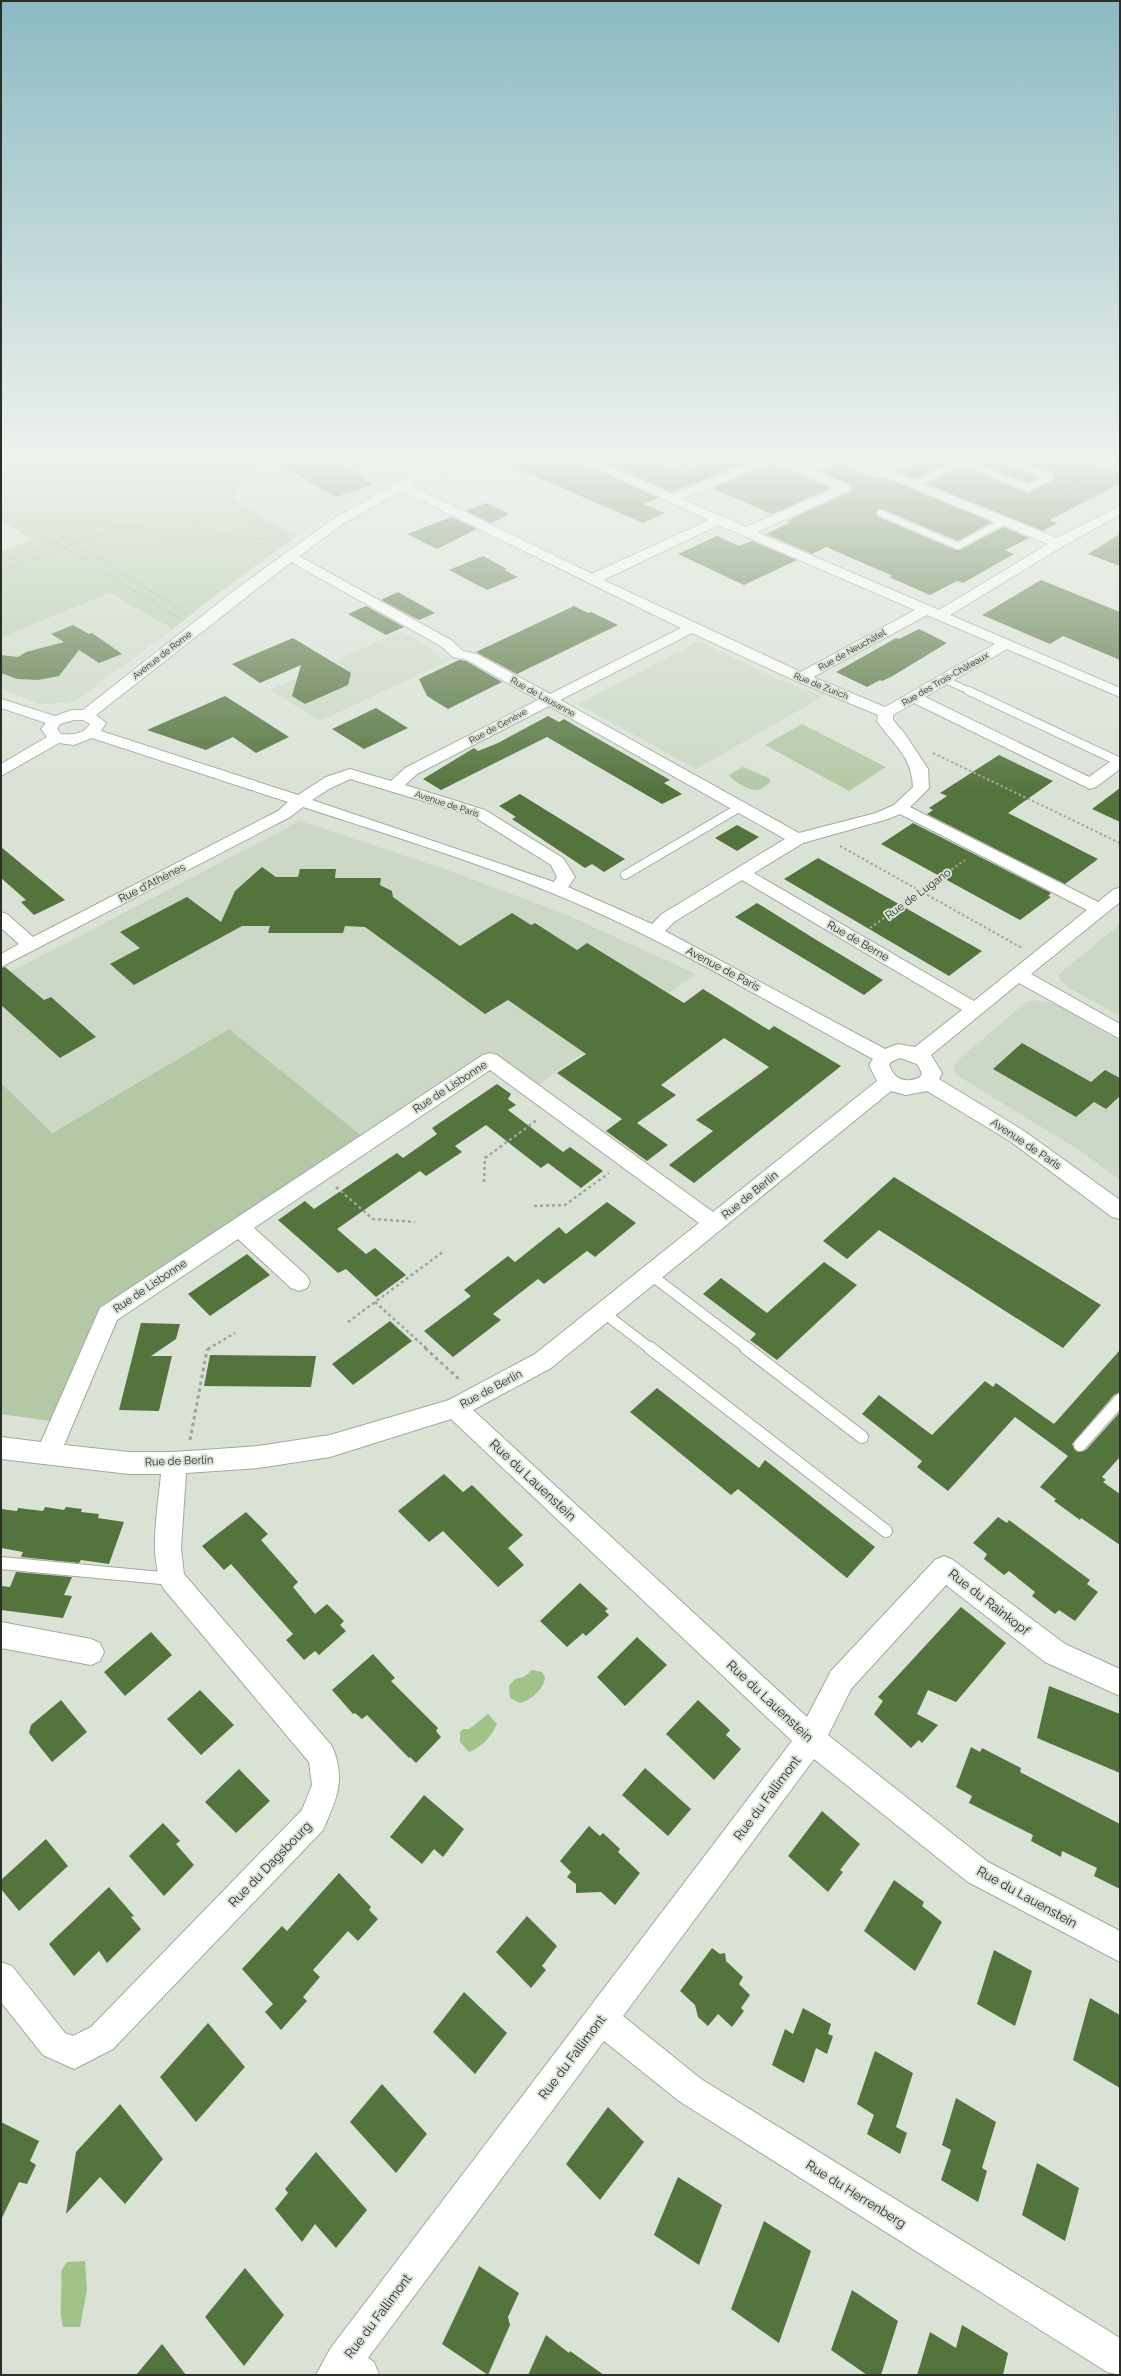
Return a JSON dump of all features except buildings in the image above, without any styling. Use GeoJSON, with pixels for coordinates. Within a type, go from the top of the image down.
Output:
{"type":"FeatureCollection","features":[{"type":"Feature","properties":{"kind":"street","name":"Avenue de Rome"},"geometry":{"type":"LineString","coordinates":[[87,715],[268,570]]}},
{"type":"Feature","properties":{"kind":"street","name":"Rue de Lausanne"},"geometry":{"type":"LineString","coordinates":[[328,570],[446,642],[458,654],[472,657],[742,806],[797,839]]}},
{"type":"Feature","properties":{"kind":"street","name":"Rue de Zurich"},"geometry":{"type":"LineString","coordinates":[[571,570],[691,628],[801,678],[886,713]]}},
{"type":"Feature","properties":{"kind":"street"},"geometry":{"type":"LineString","coordinates":[[591,580],[613,570]]}},
{"type":"Feature","properties":{"kind":"street","name":"Rue des Trois-Châteaux"},"geometry":{"type":"LineString","coordinates":[[833,570],[1004,645],[1120,693]]}},
{"type":"Feature","properties":{"kind":"street"},"geometry":{"type":"LineString","coordinates":[[939,616],[1014,570]]}},
{"type":"Feature","properties":{"kind":"street","name":"Rue de Neuchâtel"},"geometry":{"type":"LineString","coordinates":[[801,678],[925,610]]}},
{"type":"Feature","properties":{"kind":"street","name":"Rue de Genève"},"geometry":{"type":"LineString","coordinates":[[394,787],[411,772],[548,700],[691,628]]}},
{"type":"Feature","properties":{"kind":"street","name":"Rue des Trois-Châteaux"},"geometry":{"type":"LineString","coordinates":[[886,713],[1004,645]]}},
{"type":"Feature","properties":{"kind":"street"},"geometry":{"type":"LineString","coordinates":[[914,697],[1090,784],[1120,762]]}},
{"type":"Feature","properties":{"kind":"street"},"geometry":{"type":"LineString","coordinates":[[1,703],[55,721]]}},
{"type":"Feature","properties":{"kind":"street"},"geometry":{"type":"LineString","coordinates":[[654,932],[668,918],[797,839],[882,816],[900,808],[921,788],[920,770],[900,737],[885,721],[886,713]]}},
{"type":"Feature","properties":{"kind":"street"},"geometry":{"type":"LineString","coordinates":[[1,771],[56,738],[74,740],[92,733],[98,723],[87,715],[72,714],[55,721],[49,729],[56,738]]}},
{"type":"Feature","properties":{"kind":"street","name":"Avenue de Paris"},"geometry":{"type":"LineString","coordinates":[[92,733],[301,801],[558,889],[654,932],[884,1057]]}},
{"type":"Feature","properties":{"kind":"street","name":"Avenue de Paris"},"geometry":{"type":"LineString","coordinates":[[301,801],[334,778],[350,774],[479,813],[557,862],[566,877],[558,889]]}},
{"type":"Feature","properties":{"kind":"street","name":"Rue d'Athènes"},"geometry":{"type":"LineString","coordinates":[[1,961],[284,814],[301,801]]}},
{"type":"Feature","properties":{"kind":"street"},"geometry":{"type":"LineString","coordinates":[[900,808],[1100,910]]}},
{"type":"Feature","properties":{"kind":"street","name":"Rue de Berne"},"geometry":{"type":"LineString","coordinates":[[742,873],[974,1009]]}},
{"type":"Feature","properties":{"kind":"street"},"geometry":{"type":"LineString","coordinates":[[918,1055],[1120,893]]}},
{"type":"Feature","properties":{"kind":"street"},"geometry":{"type":"LineString","coordinates":[[1,918],[31,946]]}},
{"type":"Feature","properties":{"kind":"street"},"geometry":{"type":"LineString","coordinates":[[1019,975],[1120,1032]]}},
{"type":"Feature","properties":{"kind":"street"},"geometry":{"type":"LineString","coordinates":[[898,1051],[918,1055],[931,1067],[932,1073],[928,1082],[913,1088],[901,1087],[889,1082],[881,1073],[879,1065],[884,1057],[898,1051]]}},
{"type":"Feature","properties":{"kind":"street","name":"Rue de Lisbonne"},"geometry":{"type":"LineString","coordinates":[[48,1454],[108,1314],[490,1060],[715,1224]]}},
{"type":"Feature","properties":{"kind":"street","name":"Rue de Berlin"},"geometry":{"type":"LineString","coordinates":[[1,1448],[129,1463],[180,1462],[258,1457],[330,1446],[466,1402],[543,1361],[715,1224],[889,1082]]}},
{"type":"Feature","properties":{"kind":"street","name":"Avenue de Paris"},"geometry":{"type":"LineString","coordinates":[[928,1082],[1017,1136],[1120,1211]]}},
{"type":"Feature","properties":{"kind":"street"},"geometry":{"type":"LineString","coordinates":[[239,1227],[299,1282]]}},
{"type":"Feature","properties":{"kind":"street","name":"Rue du Lauenstein"},"geometry":{"type":"LineString","coordinates":[[466,1402],[811,1739],[978,1872],[1120,1947]]}},
{"type":"Feature","properties":{"kind":"street"},"geometry":{"type":"LineString","coordinates":[[172,1579],[168,1548],[180,1462]]}},
{"type":"Feature","properties":{"kind":"street","name":"Rue du Rainkopf"},"geometry":{"type":"LineString","coordinates":[[811,1739],[841,1680],[944,1568],[1055,1653],[1120,1683]]}},
{"type":"Feature","properties":{"kind":"street","name":"Rue du Dagsbourg"},"geometry":{"type":"LineString","coordinates":[[1,1977],[54,2044],[74,2053],[102,2038],[314,1820],[326,1785],[322,1756],[172,1579]]}},
{"type":"Feature","properties":{"kind":"street"},"geometry":{"type":"LineString","coordinates":[[1,1635],[91,1652]]}},
{"type":"Feature","properties":{"kind":"street","name":"Rue du Fallimont"},"geometry":{"type":"LineString","coordinates":[[346,2371],[600,2018],[811,1739]]}},
{"type":"Feature","properties":{"kind":"street","name":"Rue du Herrenberg"},"geometry":{"type":"LineString","coordinates":[[600,2018],[690,2090],[1120,2359]]}},
{"type":"Feature","properties":{"kind":"lane"},"geometry":{"type":"LineString","coordinates":[[945,680],[1120,762]]}},
{"type":"Feature","properties":{"kind":"lane"},"geometry":{"type":"LineString","coordinates":[[625,875],[742,806]]}},
{"type":"Feature","properties":{"kind":"lane"},"geometry":{"type":"LineString","coordinates":[[651,1275],[862,1437]]}},
{"type":"Feature","properties":{"kind":"lane"},"geometry":{"type":"LineString","coordinates":[[604,1313],[886,1532]]}},
{"type":"Feature","properties":{"kind":"lane"},"geometry":{"type":"LineString","coordinates":[[1080,1445],[1120,1400]]}},
{"type":"Feature","properties":{"kind":"lane"},"geometry":{"type":"LineString","coordinates":[[1,1563],[172,1579]]}},
{"type":"Feature","properties":{"kind":"path"},"geometry":{"type":"LineString","coordinates":[[102,570],[199,625]]}},
{"type":"Feature","properties":{"kind":"path"},"geometry":{"type":"LineString","coordinates":[[115,570],[199,625]]}},
{"type":"Feature","properties":{"kind":"path"},"geometry":{"type":"LineString","coordinates":[[900,737],[1120,843]]}},
{"type":"Feature","properties":{"kind":"path"},"geometry":{"type":"LineString","coordinates":[[818,834],[1040,958]]}},
{"type":"Feature","properties":{"kind":"path","name":"Rue de Lugano"},"geometry":{"type":"LineString","coordinates":[[856,939],[981,848]]}},
{"type":"Feature","properties":{"kind":"path"},"geometry":{"type":"LineString","coordinates":[[484,1182],[485,1158],[555,1107]]}},
{"type":"Feature","properties":{"kind":"path"},"geometry":{"type":"LineString","coordinates":[[534,1206],[565,1204],[627,1160]]}},
{"type":"Feature","properties":{"kind":"path"},"geometry":{"type":"LineString","coordinates":[[320,1173],[373,1219],[416,1222]]}},
{"type":"Feature","properties":{"kind":"path"},"geometry":{"type":"LineString","coordinates":[[348,1322],[444,1251]]}},
{"type":"Feature","properties":{"kind":"path"},"geometry":{"type":"LineString","coordinates":[[375,1302],[466,1402]]}},
{"type":"Feature","properties":{"kind":"path"},"geometry":{"type":"LineString","coordinates":[[180,1462],[207,1350],[235,1333]]}},
{"type":"Feature","properties":{"kind":"shaded area"},"geometry":{"type":"Polygon","coordinates":[[[1,570],[250,570],[173,629],[110,593],[1,637],[1,570]]]}},
{"type":"Feature","properties":{"kind":"shaded area"},"geometry":{"type":"Polygon","coordinates":[[[110,593],[173,629],[78,699],[65,703],[40,704],[1,689],[1,637],[110,593]]]}},
{"type":"Feature","properties":{"kind":"shaded area"},"geometry":{"type":"Polygon","coordinates":[[[401,631],[434,650],[430,652],[443,659],[448,657],[452,659],[320,721],[270,690],[401,631]]]}},
{"type":"Feature","properties":{"kind":"shaded area"},"geometry":{"type":"Polygon","coordinates":[[[699,641],[778,679],[824,696],[696,769],[578,704],[699,641]]]}},
{"type":"Feature","properties":{"kind":"shaded area"},"geometry":{"type":"Polygon","coordinates":[[[802,724],[886,767],[849,791],[765,745],[802,724]]]}},
{"type":"Feature","properties":{"kind":"shaded area"},"geometry":{"type":"Polygon","coordinates":[[[743,767],[769,778],[771,782],[757,790],[750,789],[742,785],[729,775],[743,767]]]}},
{"type":"Feature","properties":{"kind":"shaded area"},"geometry":{"type":"Polygon","coordinates":[[[300,821],[450,871],[567,915],[696,974],[538,1085],[491,1052],[362,1136],[229,1029],[51,1133],[1,1083],[1,977],[300,821]]]}},
{"type":"Feature","properties":{"kind":"shaded area"},"geometry":{"type":"Polygon","coordinates":[[[1120,924],[1120,1016],[1069,988],[1060,980],[1058,975],[1120,924]]]}},
{"type":"Feature","properties":{"kind":"shaded area"},"geometry":{"type":"Polygon","coordinates":[[[1034,1000],[1053,1003],[1120,1041],[1120,1180],[1079,1150],[956,1074],[953,1067],[958,1060],[1026,1002],[1034,1000]]]}},
{"type":"Feature","properties":{"kind":"shaded area"},"geometry":{"type":"Polygon","coordinates":[[[229,1029],[362,1136],[99,1308],[50,1421],[1,1414],[1,1083],[52,1133],[229,1029]]]}},
{"type":"Feature","properties":{"kind":"shaded area"},"geometry":{"type":"Polygon","coordinates":[[[532,1670],[542,1672],[545,1677],[540,1690],[524,1702],[520,1703],[510,1698],[509,1686],[515,1679],[524,1677],[532,1670]]]}},
{"type":"Feature","properties":{"kind":"shaded area"},"geometry":{"type":"Polygon","coordinates":[[[488,1714],[497,1724],[486,1741],[469,1752],[460,1742],[460,1732],[463,1729],[469,1729],[488,1714]]]}},
{"type":"Feature","properties":{"kind":"shaded area"},"geometry":{"type":"Polygon","coordinates":[[[85,2261],[87,2290],[80,2327],[63,2327],[61,2313],[61,2271],[67,2262],[85,2261]]]}}]}
